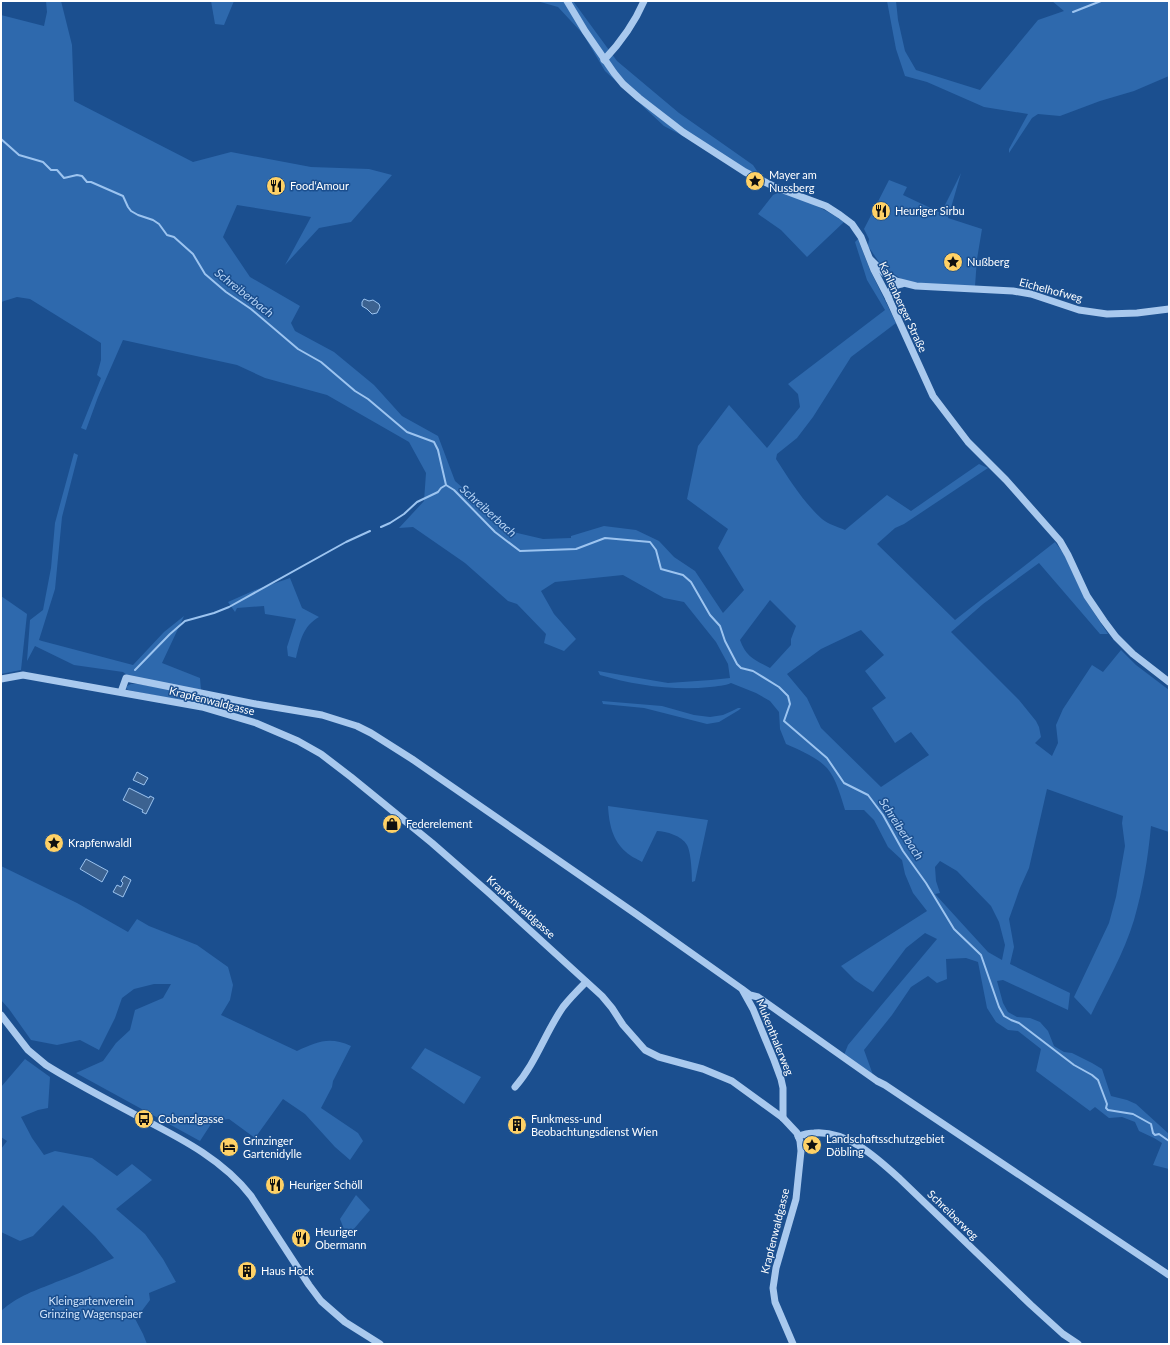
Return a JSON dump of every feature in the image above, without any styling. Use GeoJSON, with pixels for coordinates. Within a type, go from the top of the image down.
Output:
{"type":"FeatureCollection","features":[{"type":"Feature","properties":{"kind":"street","name":"Kahlenberger Straße"},"geometry":{"type":"LineString","coordinates":[[567,1],[604,60],[618,79],[632,92],[683,132],[744,172],[761,181],[818,203],[840,214],[852,224],[858,232],[928,387],[968,442],[1006,480],[1060,542],[1068,555],[1087,596],[1116,637],[1137,658],[1169,682]]}},
{"type":"Feature","properties":{"kind":"street"},"geometry":{"type":"LineString","coordinates":[[604,60],[621,41],[630,28],[644,1]]}},
{"type":"Feature","properties":{"kind":"street","name":"Eichelhofweg"},"geometry":{"type":"LineString","coordinates":[[869,257],[891,278],[902,284],[1013,291],[1031,294],[1079,310],[1096,313],[1128,314],[1169,309]]}},
{"type":"Feature","properties":{"kind":"street"},"geometry":{"type":"LineString","coordinates":[[889,299],[889,293],[892,288],[902,284]]}},
{"type":"Feature","properties":{"kind":"street","name":"Krapfenwaldgasse"},"geometry":{"type":"LineString","coordinates":[[1,679],[23,675],[121,692],[227,713],[270,728],[312,748],[351,777],[488,892],[607,1002],[623,1025],[645,1050],[659,1057],[703,1069],[726,1078],[783,1118],[798,1136],[801,1147],[801,1157],[796,1199],[776,1268],[773,1288],[777,1306],[793,1344]]}},
{"type":"Feature","properties":{"kind":"street"},"geometry":{"type":"LineString","coordinates":[[121,692],[126,678],[256,704],[322,715],[345,722],[371,733],[617,901],[750,995],[758,997],[877,1081],[1169,1275]]}},
{"type":"Feature","properties":{"kind":"street"},"geometry":{"type":"LineString","coordinates":[[515,1087],[523,1079],[562,1009],[586,982]]}},
{"type":"Feature","properties":{"kind":"street","name":"Mukenthalerweg"},"geometry":{"type":"LineString","coordinates":[[742,989],[753,1009],[781,1079],[783,1088],[783,1118]]}},
{"type":"Feature","properties":{"kind":"street"},"geometry":{"type":"LineString","coordinates":[[1,1015],[22,1043],[32,1054],[46,1065],[175,1136],[226,1168],[244,1186],[321,1301],[345,1322],[380,1344]]}},
{"type":"Feature","properties":{"kind":"street","name":"Schreiberweg"},"geometry":{"type":"LineString","coordinates":[[798,1136],[822,1133],[839,1136],[855,1144],[878,1160],[900,1178],[1031,1305],[1063,1334],[1078,1344]]}},
{"type":"Feature","properties":{"kind":"green space"},"geometry":{"type":"Polygon","coordinates":[[[46,1],[61,1],[72,45],[74,101],[193,162],[231,152],[311,167],[369,169],[392,175],[351,222],[319,228],[285,265],[311,217],[237,205],[223,237],[250,277],[300,306],[291,323],[295,331],[334,352],[374,385],[402,416],[438,436],[455,481],[513,532],[543,539],[571,538],[571,536],[604,526],[636,530],[659,541],[674,557],[695,571],[723,613],[744,590],[718,548],[728,529],[687,499],[698,446],[729,405],[767,448],[800,407],[798,394],[788,384],[885,310],[867,280],[855,242],[858,239],[870,270],[896,323],[851,357],[813,417],[797,438],[777,454],[776,459],[792,483],[815,513],[830,524],[845,530],[887,495],[911,511],[979,464],[988,468],[904,524],[895,528],[877,544],[955,620],[1055,542],[1064,554],[1085,599],[1108,634],[1100,634],[1039,563],[983,604],[951,632],[1019,700],[1039,727],[1041,737],[1035,743],[1052,756],[1058,743],[1056,725],[1063,709],[1092,665],[1103,672],[1121,650],[1136,665],[1169,690],[1169,832],[1151,826],[1145,873],[1134,920],[1120,956],[1091,1015],[1074,997],[1109,923],[1116,897],[1125,846],[1122,823],[1123,816],[1047,789],[1029,868],[1009,919],[1014,947],[1010,964],[1070,993],[1068,1010],[1003,980],[997,981],[1003,1003],[1008,1012],[1017,1017],[1030,1018],[1040,1022],[1048,1031],[1054,1046],[1064,1052],[1072,1053],[1102,1069],[1111,1096],[1136,1104],[1169,1134],[1169,1169],[1153,1165],[1162,1143],[1139,1131],[1135,1122],[1122,1117],[1109,1118],[1095,1107],[1090,1111],[1036,1071],[1041,1049],[1018,1031],[1008,1030],[996,1022],[987,1008],[978,962],[966,958],[946,959],[947,979],[937,983],[928,976],[911,987],[892,1015],[864,1050],[873,1075],[844,1055],[848,1045],[937,939],[925,933],[906,948],[873,992],[855,980],[841,966],[927,911],[913,893],[905,874],[902,860],[888,847],[874,820],[864,810],[845,810],[836,782],[827,768],[813,757],[786,744],[780,729],[779,712],[770,701],[756,693],[731,683],[721,686],[696,688],[668,688],[626,682],[600,675],[598,671],[668,683],[730,678],[728,664],[716,642],[684,602],[664,598],[623,575],[555,582],[541,591],[554,614],[576,639],[564,651],[544,643],[546,634],[517,604],[508,601],[465,563],[413,527],[399,528],[424,501],[426,473],[409,442],[327,395],[265,378],[237,365],[123,340],[98,397],[86,430],[81,428],[101,378],[97,375],[101,360],[101,343],[30,299],[17,297],[1,302],[1,15],[44,26],[47,12],[46,1]],[[770,600],[740,640],[742,646],[748,654],[755,660],[770,668],[791,645],[791,639],[796,626],[770,600]],[[861,630],[821,649],[787,674],[807,698],[821,728],[881,787],[929,755],[911,732],[895,743],[872,708],[886,698],[865,671],[884,655],[861,630]],[[940,861],[935,867],[936,881],[940,893],[935,894],[988,952],[1002,960],[1005,945],[999,922],[991,906],[957,871],[940,861]]]}},
{"type":"Feature","properties":{"kind":"green space"},"geometry":{"type":"Polygon","coordinates":[[[211,1],[234,1],[224,25],[215,24],[211,1]]]}},
{"type":"Feature","properties":{"kind":"green space"},"geometry":{"type":"Polygon","coordinates":[[[537,1],[573,1],[617,61],[679,113],[753,165],[761,177],[664,126],[605,71],[583,34],[558,7],[537,1]]]}},
{"type":"Feature","properties":{"kind":"green space"},"geometry":{"type":"Polygon","coordinates":[[[887,1],[896,1],[898,20],[905,51],[916,70],[980,90],[1038,20],[1064,11],[1052,1],[1169,1],[1169,76],[1134,91],[1100,101],[1060,116],[1038,114],[1032,118],[1009,153],[1009,149],[1028,114],[984,107],[927,82],[905,76],[896,49],[887,1]]]}},
{"type":"Feature","properties":{"kind":"green space"},"geometry":{"type":"Polygon","coordinates":[[[961,173],[948,218],[982,229],[977,259],[975,286],[920,285],[904,281],[881,265],[868,246],[869,239],[864,229],[889,180],[907,187],[903,195],[941,213],[961,173]]]}},
{"type":"Feature","properties":{"kind":"green space","name":"Mayer am Nussberg"},"geometry":{"type":"Polygon","coordinates":[[[779,192],[813,204],[844,222],[807,257],[781,230],[758,214],[773,195],[779,192]]]}},
{"type":"Feature","properties":{"kind":"green space"},"geometry":{"type":"Polygon","coordinates":[[[74,453],[78,455],[62,517],[55,589],[39,640],[133,665],[164,632],[184,616],[162,663],[200,678],[201,690],[131,678],[123,672],[74,665],[35,646],[27,661],[30,620],[43,610],[51,568],[55,523],[74,453]]]}},
{"type":"Feature","properties":{"kind":"green space"},"geometry":{"type":"Polygon","coordinates":[[[290,578],[302,608],[319,617],[309,625],[303,634],[296,658],[288,656],[287,647],[296,619],[265,614],[264,606],[237,608],[235,612],[228,602],[255,590],[290,578]]]}},
{"type":"Feature","properties":{"kind":"green space"},"geometry":{"type":"Polygon","coordinates":[[[1,596],[27,614],[21,670],[1,674],[1,596]]]}},
{"type":"Feature","properties":{"kind":"green space"},"geometry":{"type":"Polygon","coordinates":[[[131,684],[202,695],[203,705],[128,690],[126,688],[127,686],[131,684]]]}},
{"type":"Feature","properties":{"kind":"green space"},"geometry":{"type":"Polygon","coordinates":[[[602,701],[662,706],[694,715],[710,717],[723,715],[741,708],[719,722],[707,724],[644,708],[603,704],[602,701]]]}},
{"type":"Feature","properties":{"kind":"green space"},"geometry":{"type":"Polygon","coordinates":[[[608,806],[708,820],[695,881],[692,882],[690,857],[685,842],[674,835],[657,831],[642,862],[628,853],[617,842],[610,825],[608,806]]]}},
{"type":"Feature","properties":{"kind":"green space"},"geometry":{"type":"Polygon","coordinates":[[[1,866],[77,903],[128,932],[137,919],[149,926],[197,945],[228,967],[233,985],[230,1000],[221,1015],[297,1051],[323,1041],[336,1041],[351,1046],[321,1108],[358,1133],[363,1141],[350,1160],[335,1147],[305,1114],[283,1099],[255,1138],[229,1119],[213,1121],[200,1141],[76,1073],[103,1061],[116,1043],[130,1030],[135,1010],[163,998],[171,984],[154,984],[134,989],[122,998],[115,1018],[99,1050],[80,1040],[57,1045],[31,1040],[1,1000],[1,866]]]}},
{"type":"Feature","properties":{"kind":"green space"},"geometry":{"type":"Polygon","coordinates":[[[425,1048],[481,1077],[464,1104],[411,1068],[425,1048]]]}},
{"type":"Feature","properties":{"kind":"green space","name":"Kleingartenverein Grinzing Wagenspaer"},"geometry":{"type":"Polygon","coordinates":[[[25,1059],[50,1077],[48,1108],[38,1110],[21,1117],[32,1138],[44,1155],[55,1151],[92,1158],[117,1176],[132,1164],[152,1180],[116,1209],[145,1234],[163,1259],[176,1282],[149,1293],[150,1300],[141,1312],[131,1311],[147,1344],[1,1344],[1,1311],[14,1301],[27,1294],[114,1258],[95,1236],[63,1205],[33,1236],[20,1241],[1,1232],[1,1149],[7,1141],[1,1137],[1,1087],[25,1059]]]}},
{"type":"Feature","properties":{"kind":"green space"},"geometry":{"type":"Polygon","coordinates":[[[356,1195],[370,1210],[347,1237],[340,1219],[356,1195]]]}},
{"type":"Feature","properties":{"kind":"shaded area"},"geometry":{"type":"Polygon","coordinates":[[[364,299],[369,301],[373,300],[379,304],[380,307],[377,313],[372,314],[362,306],[364,299]]]}},
{"type":"Feature","properties":{"kind":"shaded area"},"geometry":{"type":"Polygon","coordinates":[[[137,772],[148,778],[144,785],[133,780],[137,772]]]}},
{"type":"Feature","properties":{"kind":"shaded area"},"geometry":{"type":"Polygon","coordinates":[[[129,788],[149,798],[150,796],[154,798],[146,814],[142,812],[143,810],[123,800],[129,788]]]}},
{"type":"Feature","properties":{"kind":"shaded area"},"geometry":{"type":"Polygon","coordinates":[[[86,859],[108,871],[102,882],[80,869],[86,859]]]}},
{"type":"Feature","properties":{"kind":"shaded area"},"geometry":{"type":"Polygon","coordinates":[[[124,876],[131,880],[123,897],[113,892],[117,885],[121,887],[123,883],[121,881],[124,876]]]}},
{"type":"Feature","properties":{"kind":"waterway"},"geometry":{"type":"LineString","coordinates":[[1073,12],[1101,1]]}},
{"type":"Feature","properties":{"kind":"waterway","name":"Schreiberbach"},"geometry":{"type":"LineString","coordinates":[[1,139],[19,155],[43,162],[51,170],[57,170],[64,178],[77,175],[82,176],[87,182],[91,182],[123,196],[131,211],[159,224],[167,235],[174,237],[193,254],[205,274],[226,292],[251,309],[298,349],[321,362],[407,432],[434,442],[438,450],[446,485],[454,490],[495,532],[520,551],[576,549],[605,538],[650,542],[656,550],[661,569],[683,575],[691,582],[710,615],[720,626],[725,641],[737,664],[741,668],[753,671],[779,687],[788,696],[790,704],[784,721],[827,758],[844,783],[868,795],[883,815],[903,851],[926,883],[954,929],[981,955],[999,1007],[1004,1016],[1019,1023],[1074,1065],[1098,1080],[1107,1104],[1106,1108],[1108,1110],[1133,1114],[1151,1124],[1155,1135],[1159,1134],[1169,1141]]}},
{"type":"Feature","properties":{"kind":"waterway"},"geometry":{"type":"LineString","coordinates":[[381,527],[404,514],[417,502],[438,492],[446,485]]}},
{"type":"Feature","properties":{"kind":"waterway"},"geometry":{"type":"LineString","coordinates":[[135,670],[170,634],[185,621],[229,607],[346,542],[370,531]]}},
{"type":"Feature","properties":{"kind":"place","name":"Mayer am Nussberg"},"geometry":{"type":"Point","coordinates":[755,181]}},
{"type":"Feature","properties":{"kind":"place","name":"Food‘Amour"},"geometry":{"type":"Point","coordinates":[276,186]}},
{"type":"Feature","properties":{"kind":"place","name":"Heuriger Sirbu"},"geometry":{"type":"Point","coordinates":[881,211]}},
{"type":"Feature","properties":{"kind":"place","name":"Nußberg"},"geometry":{"type":"Point","coordinates":[953,262]}},
{"type":"Feature","properties":{"kind":"place","name":"Federelement"},"geometry":{"type":"Point","coordinates":[392,824]}},
{"type":"Feature","properties":{"kind":"place","name":"Krapfenwaldl"},"geometry":{"type":"Point","coordinates":[54,843]}},
{"type":"Feature","properties":{"kind":"place","name":"Cobenzlgasse"},"geometry":{"type":"Point","coordinates":[144,1119]}},
{"type":"Feature","properties":{"kind":"place","name":"Funkmess-und Beobachtungsdienst Wien"},"geometry":{"type":"Point","coordinates":[517,1125]}},
{"type":"Feature","properties":{"kind":"place","name":"Landschaftsschutzgebiet Döbling"},"geometry":{"type":"Point","coordinates":[812,1145]}},
{"type":"Feature","properties":{"kind":"place","name":"Grinzinger Gartenidylle"},"geometry":{"type":"Point","coordinates":[229,1147]}},
{"type":"Feature","properties":{"kind":"place","name":"Heuriger Schöll"},"geometry":{"type":"Point","coordinates":[275,1185]}},
{"type":"Feature","properties":{"kind":"place","name":"Heuriger Obermann"},"geometry":{"type":"Point","coordinates":[301,1238]}},
{"type":"Feature","properties":{"kind":"place","name":"Haus Hock"},"geometry":{"type":"Point","coordinates":[247,1271]}}]}
